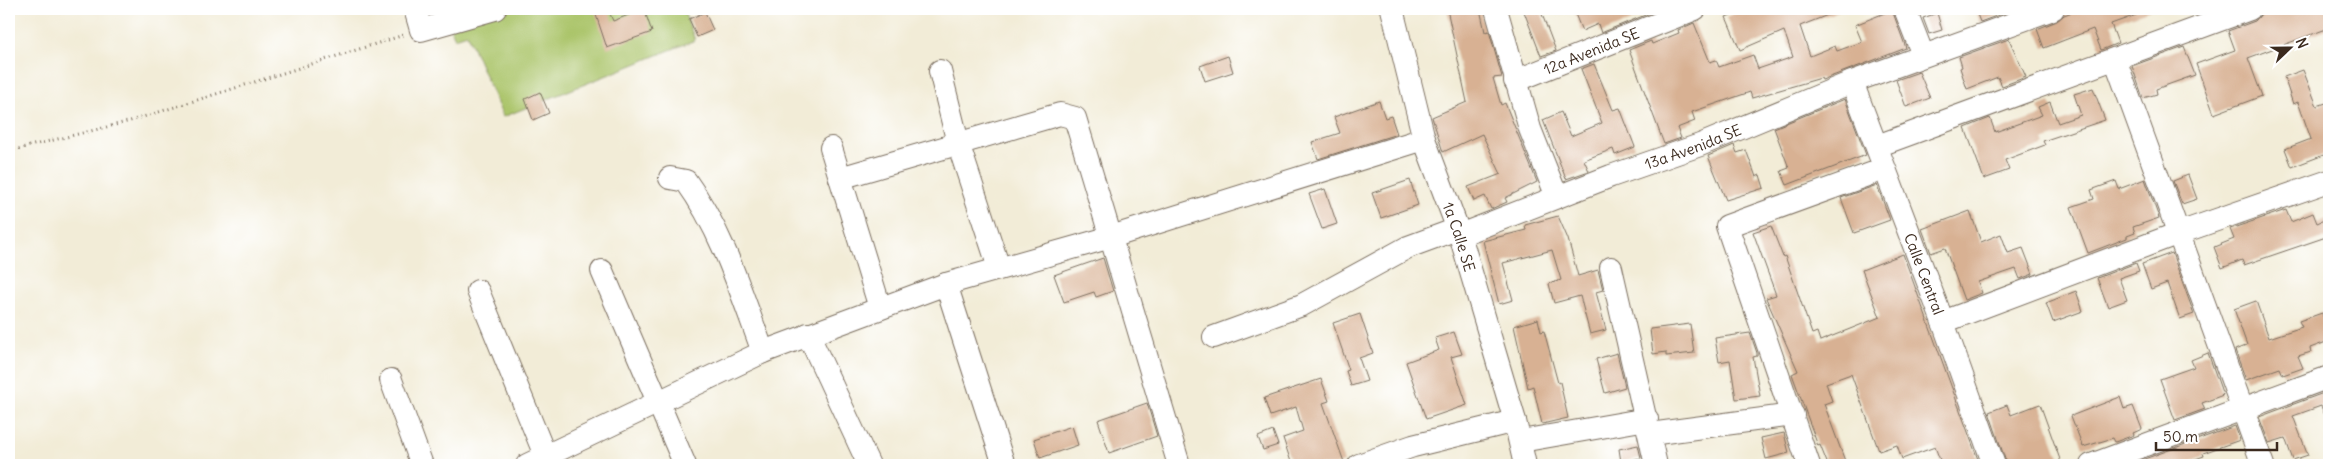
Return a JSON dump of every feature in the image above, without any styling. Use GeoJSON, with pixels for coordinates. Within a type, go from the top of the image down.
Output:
{"type":"FeatureCollection","features":[{"type":"Feature","properties":{"kind":"street"},"geometry":{"type":"LineString","coordinates":[[418,19],[495,9]]}},
{"type":"Feature","properties":{"kind":"street","name":"1a Calle SE"},"geometry":{"type":"LineString","coordinates":[[1392,9],[1424,139],[1459,232],[1518,431],[1525,465]]}},
{"type":"Feature","properties":{"kind":"street"},"geometry":{"type":"LineString","coordinates":[[1496,9],[1530,129],[1557,197]]}},
{"type":"Feature","properties":{"kind":"street","name":"12a Avenida SE"},"geometry":{"type":"LineString","coordinates":[[1515,81],[1695,9]]}},
{"type":"Feature","properties":{"kind":"street"},"geometry":{"type":"LineString","coordinates":[[1905,9],[1923,55]]}},
{"type":"Feature","properties":{"kind":"street","name":"13a Avenida SE"},"geometry":{"type":"LineString","coordinates":[[1214,336],[1302,305],[1408,248],[1557,197],[1700,144],[1923,55],[2053,9]]}},
{"type":"Feature","properties":{"kind":"street"},"geometry":{"type":"LineString","coordinates":[[1877,146],[2250,9]]}},
{"type":"Feature","properties":{"kind":"street"},"geometry":{"type":"LineString","coordinates":[[2115,59],[2263,465]]}},
{"type":"Feature","properties":{"kind":"street"},"geometry":{"type":"LineString","coordinates":[[940,71],[958,143],[999,268]]}},
{"type":"Feature","properties":{"kind":"street","name":"Calle Central"},"geometry":{"type":"LineString","coordinates":[[1852,82],[1943,322],[1994,465]]}},
{"type":"Feature","properties":{"kind":"street"},"geometry":{"type":"LineString","coordinates":[[840,178],[1060,114],[1075,118],[1179,465]]}},
{"type":"Feature","properties":{"kind":"street"},"geometry":{"type":"LineString","coordinates":[[478,291],[540,463],[657,403],[763,352],[808,334],[946,284],[1111,237],[1424,139]]}},
{"type":"Feature","properties":{"kind":"street"},"geometry":{"type":"LineString","coordinates":[[831,148],[880,308]]}},
{"type":"Feature","properties":{"kind":"street"},"geometry":{"type":"LineString","coordinates":[[1809,465],[1727,226],[1884,168]]}},
{"type":"Feature","properties":{"kind":"street"},"geometry":{"type":"LineString","coordinates":[[670,178],[686,181],[698,198],[722,243],[763,352]]}},
{"type":"Feature","properties":{"kind":"street"},"geometry":{"type":"LineString","coordinates":[[1943,322],[2179,233],[2329,181]]}},
{"type":"Feature","properties":{"kind":"street"},"geometry":{"type":"LineString","coordinates":[[1611,268],[1656,465]]}},
{"type":"Feature","properties":{"kind":"street"},"geometry":{"type":"LineString","coordinates":[[602,271],[685,465]]}},
{"type":"Feature","properties":{"kind":"street"},"geometry":{"type":"LineString","coordinates":[[946,284],[1004,465]]}},
{"type":"Feature","properties":{"kind":"street"},"geometry":{"type":"LineString","coordinates":[[808,334],[869,465]]}},
{"type":"Feature","properties":{"kind":"street"},"geometry":{"type":"LineString","coordinates":[[2091,465],[2329,377]]}},
{"type":"Feature","properties":{"kind":"street"},"geometry":{"type":"LineString","coordinates":[[391,380],[422,465]]}},
{"type":"Feature","properties":{"kind":"street"},"geometry":{"type":"LineString","coordinates":[[1359,465],[1413,446],[1518,431],[1648,426],[1793,415]]}},
{"type":"Feature","properties":{"kind":"path"},"geometry":{"type":"LineString","coordinates":[[9,151],[127,122],[418,19]]}},
{"type":"Feature","properties":{"kind":"green space"},"geometry":{"type":"Polygon","coordinates":[[[495,9],[683,9],[695,40],[503,117],[467,34],[455,38],[447,20],[495,9]]]}},
{"type":"Feature","properties":{"kind":"building"},"geometry":{"type":"Polygon","coordinates":[[[594,9],[608,9],[613,21],[644,9],[652,32],[607,48],[594,9]]]}},
{"type":"Feature","properties":{"kind":"building"},"geometry":{"type":"Polygon","coordinates":[[[1447,9],[1480,9],[1485,32],[1489,31],[1502,77],[1493,78],[1501,105],[1505,103],[1537,182],[1505,198],[1507,202],[1491,209],[1485,196],[1474,201],[1468,187],[1501,174],[1482,134],[1443,152],[1432,117],[1467,102],[1447,9]]]}},
{"type":"Feature","properties":{"kind":"building"},"geometry":{"type":"Polygon","coordinates":[[[1523,9],[1540,9],[1556,51],[1541,56],[1523,9]]]}},
{"type":"Feature","properties":{"kind":"building"},"geometry":{"type":"Polygon","coordinates":[[[1573,9],[1660,9],[1601,33],[1598,24],[1582,31],[1573,9]]]}},
{"type":"Feature","properties":{"kind":"building"},"geometry":{"type":"Polygon","coordinates":[[[1746,9],[1843,9],[1800,26],[1810,56],[1835,46],[1837,51],[1862,42],[1855,25],[1892,10],[1906,48],[1822,80],[1821,78],[1752,98],[1750,92],[1692,112],[1695,121],[1677,128],[1681,138],[1664,144],[1629,50],[1651,41],[1652,44],[1679,33],[1678,30],[1694,23],[1710,62],[1716,60],[1719,67],[1753,55],[1758,69],[1793,57],[1784,31],[1740,50],[1726,17],[1746,9]]]}},
{"type":"Feature","properties":{"kind":"building"},"geometry":{"type":"Polygon","coordinates":[[[1975,9],[2015,9],[1980,22],[1975,9]]]}},
{"type":"Feature","properties":{"kind":"building"},"geometry":{"type":"Polygon","coordinates":[[[2080,9],[2150,10],[2111,24],[2118,43],[2101,50],[2093,29],[2044,48],[2037,29],[2080,9]]]}},
{"type":"Feature","properties":{"kind":"building"},"geometry":{"type":"Polygon","coordinates":[[[2270,9],[2329,9],[2329,28],[2248,58],[2262,96],[2214,114],[2196,64],[2235,50],[2228,31],[2255,21],[2263,12],[2270,9]]]}},
{"type":"Feature","properties":{"kind":"building"},"geometry":{"type":"Polygon","coordinates":[[[705,12],[713,30],[697,37],[689,19],[705,12]]]}},
{"type":"Feature","properties":{"kind":"building"},"geometry":{"type":"Polygon","coordinates":[[[1937,13],[1942,30],[1929,34],[1923,18],[1937,13]]]}},
{"type":"Feature","properties":{"kind":"building"},"geometry":{"type":"Polygon","coordinates":[[[2009,39],[2026,77],[2002,86],[1998,77],[1967,89],[1960,68],[1962,67],[1959,57],[2009,39]]]}},
{"type":"Feature","properties":{"kind":"building"},"geometry":{"type":"Polygon","coordinates":[[[2184,47],[2195,75],[2156,89],[2157,94],[2143,98],[2132,66],[2184,47]]]}},
{"type":"Feature","properties":{"kind":"building"},"geometry":{"type":"Polygon","coordinates":[[[1228,56],[1233,72],[1205,81],[1200,66],[1228,56]]]}},
{"type":"Feature","properties":{"kind":"building"},"geometry":{"type":"Polygon","coordinates":[[[1594,64],[1613,110],[1620,108],[1635,147],[1615,155],[1613,149],[1584,160],[1589,171],[1566,179],[1543,120],[1561,112],[1571,136],[1602,123],[1581,69],[1594,64]]]}},
{"type":"Feature","properties":{"kind":"building"},"geometry":{"type":"Polygon","coordinates":[[[2303,70],[2317,106],[2329,102],[2329,153],[2292,167],[2285,149],[2311,139],[2298,102],[2293,104],[2284,77],[2303,70]]]}},
{"type":"Feature","properties":{"kind":"building"},"geometry":{"type":"Polygon","coordinates":[[[1919,72],[1930,98],[1906,107],[1896,80],[1919,72]]]}},
{"type":"Feature","properties":{"kind":"building"},"geometry":{"type":"Polygon","coordinates":[[[2093,88],[2105,120],[2043,141],[2045,145],[2005,160],[2009,170],[1984,179],[1965,128],[1990,118],[1995,132],[2042,115],[2038,107],[2050,102],[2058,123],[2081,115],[2074,94],[2093,88]]]}},
{"type":"Feature","properties":{"kind":"building"},"geometry":{"type":"Polygon","coordinates":[[[540,92],[549,113],[533,120],[525,99],[540,92]]]}},
{"type":"Feature","properties":{"kind":"building"},"geometry":{"type":"Polygon","coordinates":[[[1845,99],[1866,155],[1787,185],[1781,171],[1789,168],[1774,128],[1845,99]]]}},
{"type":"Feature","properties":{"kind":"building"},"geometry":{"type":"Polygon","coordinates":[[[1379,101],[1385,118],[1391,116],[1397,134],[1318,159],[1312,142],[1340,133],[1334,117],[1379,101]]]}},
{"type":"Feature","properties":{"kind":"building"},"geometry":{"type":"Polygon","coordinates":[[[1734,145],[1737,153],[1746,150],[1756,177],[1760,175],[1764,188],[1726,200],[1708,156],[1734,145]]]}},
{"type":"Feature","properties":{"kind":"building"},"geometry":{"type":"Polygon","coordinates":[[[2188,175],[2197,199],[2182,204],[2173,181],[2188,175]]]}},
{"type":"Feature","properties":{"kind":"building"},"geometry":{"type":"Polygon","coordinates":[[[2145,179],[2159,218],[2133,227],[2135,233],[2127,236],[2127,238],[2088,253],[2071,207],[2094,199],[2091,190],[2116,181],[2119,189],[2145,179]]]}},
{"type":"Feature","properties":{"kind":"building"},"geometry":{"type":"Polygon","coordinates":[[[1410,180],[1418,205],[1381,218],[1372,193],[1410,180]]]}},
{"type":"Feature","properties":{"kind":"building"},"geometry":{"type":"Polygon","coordinates":[[[1877,185],[1890,220],[1854,233],[1841,198],[1877,185]]]}},
{"type":"Feature","properties":{"kind":"building"},"geometry":{"type":"Polygon","coordinates":[[[1325,189],[1337,224],[1322,229],[1309,194],[1325,189]]]}},
{"type":"Feature","properties":{"kind":"building"},"geometry":{"type":"Polygon","coordinates":[[[2286,210],[2291,222],[2313,213],[2317,223],[2329,218],[2329,236],[2244,265],[2242,260],[2222,268],[2214,247],[2234,239],[2230,229],[2286,210]]]}},
{"type":"Feature","properties":{"kind":"building"},"geometry":{"type":"Polygon","coordinates":[[[1970,211],[1981,242],[2001,234],[2008,253],[2023,248],[2033,274],[2020,279],[2016,269],[1978,282],[1982,293],[1964,300],[1945,248],[1931,253],[1922,229],[1970,211]]]}},
{"type":"Feature","properties":{"kind":"building"},"geometry":{"type":"Polygon","coordinates":[[[1558,216],[1568,239],[1578,276],[1598,270],[1603,290],[1596,292],[1606,330],[1590,334],[1580,296],[1554,303],[1549,284],[1561,280],[1552,250],[1503,263],[1513,300],[1499,304],[1483,241],[1526,230],[1525,225],[1558,216]]]}},
{"type":"Feature","properties":{"kind":"building"},"geometry":{"type":"Polygon","coordinates":[[[1771,226],[1783,257],[1785,256],[1812,334],[1817,332],[1820,341],[1880,317],[1862,270],[1903,254],[1980,465],[1942,465],[1935,447],[1902,459],[1897,445],[1879,451],[1851,374],[1826,383],[1832,401],[1824,404],[1845,461],[1828,465],[1820,445],[1818,446],[1792,374],[1798,371],[1766,298],[1776,295],[1753,232],[1771,226]]]}},
{"type":"Feature","properties":{"kind":"building"},"geometry":{"type":"Polygon","coordinates":[[[2172,253],[2194,314],[2180,319],[2167,283],[2151,289],[2142,264],[2172,253]]]}},
{"type":"Feature","properties":{"kind":"building"},"geometry":{"type":"Polygon","coordinates":[[[1103,258],[1113,291],[1096,297],[1094,292],[1064,302],[1054,275],[1103,258]]]}},
{"type":"Feature","properties":{"kind":"building"},"geometry":{"type":"Polygon","coordinates":[[[2136,263],[2139,271],[2119,278],[2127,300],[2108,307],[2097,278],[2136,263]]]}},
{"type":"Feature","properties":{"kind":"building"},"geometry":{"type":"Polygon","coordinates":[[[2076,291],[2083,311],[2053,322],[2046,303],[2076,291]]]}},
{"type":"Feature","properties":{"kind":"building"},"geometry":{"type":"Polygon","coordinates":[[[2256,301],[2269,338],[2302,327],[2299,321],[2322,313],[2329,333],[2329,341],[2310,348],[2311,352],[2298,356],[2303,368],[2283,375],[2280,368],[2246,380],[2235,350],[2247,345],[2234,309],[2256,301]]]}},
{"type":"Feature","properties":{"kind":"building"},"geometry":{"type":"Polygon","coordinates":[[[1360,314],[1373,353],[1359,358],[1367,381],[1351,386],[1346,371],[1349,370],[1333,323],[1360,314]]]}},
{"type":"Feature","properties":{"kind":"building"},"geometry":{"type":"Polygon","coordinates":[[[1538,319],[1541,332],[1544,331],[1558,383],[1560,382],[1568,418],[1542,424],[1533,386],[1528,388],[1514,326],[1538,319]]]}},
{"type":"Feature","properties":{"kind":"building"},"geometry":{"type":"Polygon","coordinates":[[[1690,324],[1694,353],[1666,356],[1666,352],[1653,354],[1650,329],[1690,324]]]}},
{"type":"Feature","properties":{"kind":"building"},"geometry":{"type":"Polygon","coordinates":[[[1454,332],[1462,354],[1451,357],[1467,405],[1426,419],[1406,362],[1439,350],[1435,338],[1454,332]]]}},
{"type":"Feature","properties":{"kind":"building"},"geometry":{"type":"Polygon","coordinates":[[[1750,333],[1757,353],[1757,356],[1753,357],[1760,396],[1736,399],[1730,360],[1719,362],[1715,338],[1750,333]]]}},
{"type":"Feature","properties":{"kind":"building"},"geometry":{"type":"Polygon","coordinates":[[[1617,353],[1625,387],[1605,393],[1596,359],[1617,353]]]}},
{"type":"Feature","properties":{"kind":"building"},"geometry":{"type":"Polygon","coordinates":[[[2208,353],[2223,395],[2202,403],[2205,409],[2175,420],[2160,379],[2194,367],[2191,360],[2208,353]]]}},
{"type":"Feature","properties":{"kind":"building"},"geometry":{"type":"Polygon","coordinates":[[[1321,379],[1329,401],[1323,403],[1344,462],[1335,465],[1292,465],[1283,438],[1303,431],[1296,407],[1270,416],[1264,398],[1321,379]]]}},
{"type":"Feature","properties":{"kind":"building"},"geometry":{"type":"Polygon","coordinates":[[[2329,391],[2329,425],[2321,406],[2293,416],[2308,455],[2293,460],[2285,438],[2269,443],[2259,417],[2329,391]]]}},
{"type":"Feature","properties":{"kind":"building"},"geometry":{"type":"Polygon","coordinates":[[[2120,397],[2124,409],[2133,406],[2142,429],[2133,433],[2134,435],[2115,442],[2113,438],[2083,447],[2071,416],[2120,397]]]}},
{"type":"Feature","properties":{"kind":"building"},"geometry":{"type":"Polygon","coordinates":[[[1147,403],[1157,436],[1109,453],[1098,420],[1147,403]]]}},
{"type":"Feature","properties":{"kind":"building"},"geometry":{"type":"Polygon","coordinates":[[[2040,404],[2062,465],[2007,465],[1989,412],[2007,405],[2011,415],[2040,404]]]}},
{"type":"Feature","properties":{"kind":"building"},"geometry":{"type":"Polygon","coordinates":[[[1072,426],[1078,445],[1040,458],[1034,439],[1072,426]]]}},
{"type":"Feature","properties":{"kind":"building"},"geometry":{"type":"Polygon","coordinates":[[[2235,426],[2240,440],[2203,453],[2204,456],[2179,465],[2128,465],[2235,426]]]}},
{"type":"Feature","properties":{"kind":"building"},"geometry":{"type":"Polygon","coordinates":[[[1273,431],[1278,445],[1263,450],[1258,437],[1273,431]]]}},
{"type":"Feature","properties":{"kind":"building"},"geometry":{"type":"Polygon","coordinates":[[[1784,433],[1789,453],[1766,459],[1761,438],[1784,433]]]}},
{"type":"Feature","properties":{"kind":"building"},"geometry":{"type":"Polygon","coordinates":[[[1638,445],[1641,458],[1621,462],[1619,449],[1638,445]]]}}]}
